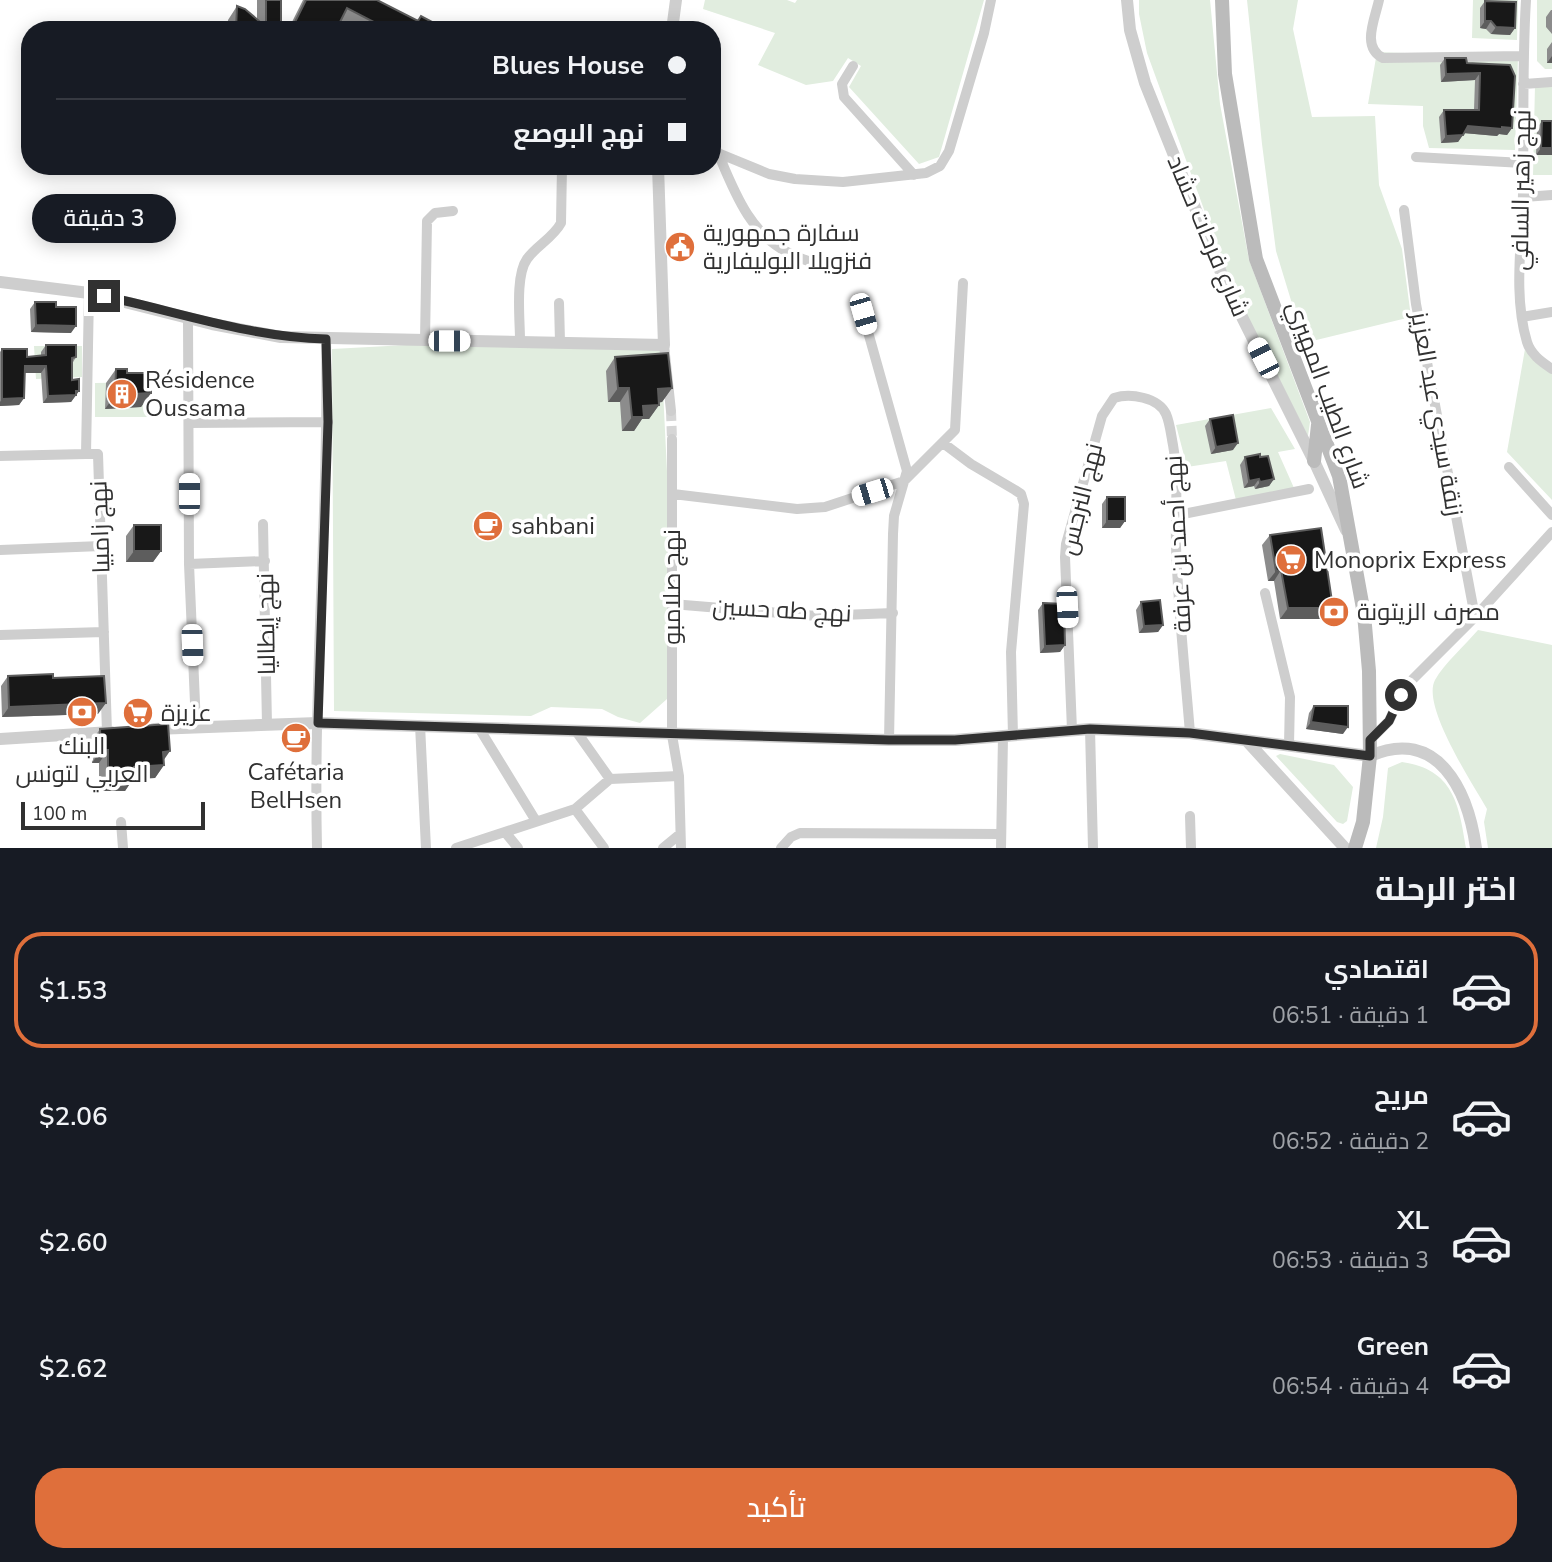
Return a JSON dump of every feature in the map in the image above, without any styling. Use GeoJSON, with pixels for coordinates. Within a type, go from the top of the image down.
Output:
{"type":"FeatureCollection","features":[{"type":"Feature","properties":{"kind":"main road","name":"شارع الطيب المهيري"},"geometry":{"type":"LineString","coordinates":[[1222,0],[1225,74],[1256,259],[1339,476],[1364,614],[1369,671],[1370,756],[1363,822],[1355,848]]}},
{"type":"Feature","properties":{"kind":"main road"},"geometry":{"type":"LineString","coordinates":[[1314,461],[1318,420]]}},
{"type":"Feature","properties":{"kind":"street"},"geometry":{"type":"LineString","coordinates":[[673,21],[676,0]]}},
{"type":"Feature","properties":{"kind":"street"},"geometry":{"type":"LineString","coordinates":[[721,151],[769,174],[795,179],[843,182],[914,175],[940,166],[948,151],[984,33],[991,0]]}},
{"type":"Feature","properties":{"kind":"street","name":"شارع فرحات حشاد"},"geometry":{"type":"LineString","coordinates":[[1127,0],[1130,30],[1145,83],[1221,272],[1350,540]]}},
{"type":"Feature","properties":{"kind":"street"},"geometry":{"type":"LineString","coordinates":[[1379,0],[1370,43],[1372,50],[1383,58],[1522,56]]}},
{"type":"Feature","properties":{"kind":"street","name":"نهج زهير السافي"},"geometry":{"type":"LineString","coordinates":[[1526,0],[1522,56],[1523,197],[1519,290],[1528,345],[1535,356],[1552,369]]}},
{"type":"Feature","properties":{"kind":"street"},"geometry":{"type":"LineString","coordinates":[[852,66],[842,84],[844,97],[914,175]]}},
{"type":"Feature","properties":{"kind":"street"},"geometry":{"type":"LineString","coordinates":[[1523,84],[1552,82]]}},
{"type":"Feature","properties":{"kind":"street"},"geometry":{"type":"LineString","coordinates":[[1416,157],[1523,163]]}},
{"type":"Feature","properties":{"kind":"street"},"geometry":{"type":"LineString","coordinates":[[721,162],[739,203],[761,232],[788,253],[838,272]]}},
{"type":"Feature","properties":{"kind":"street"},"geometry":{"type":"LineString","coordinates":[[520,341],[520,274],[528,257],[561,223],[562,175]]}},
{"type":"Feature","properties":{"kind":"street"},"geometry":{"type":"LineString","coordinates":[[658,175],[664,345],[671,411]]}},
{"type":"Feature","properties":{"kind":"street"},"geometry":{"type":"LineString","coordinates":[[1523,197],[1552,195]]}},
{"type":"Feature","properties":{"kind":"street","name":"زنقة سيدي عبد العزيز"},"geometry":{"type":"LineString","coordinates":[[1404,210],[1418,317],[1475,617]]}},
{"type":"Feature","properties":{"kind":"street"},"geometry":{"type":"LineString","coordinates":[[425,341],[427,221],[436,213],[453,211]]}},
{"type":"Feature","properties":{"kind":"street"},"geometry":{"type":"LineString","coordinates":[[0,282],[89,293],[254,332],[326,339],[664,345]]}},
{"type":"Feature","properties":{"kind":"street"},"geometry":{"type":"LineString","coordinates":[[673,494],[797,509],[815,508],[840,503],[904,481],[954,433],[956,427],[963,283]]}},
{"type":"Feature","properties":{"kind":"street","name":"نهج زامبيا"},"geometry":{"type":"LineString","coordinates":[[89,293],[86,454],[98,454],[104,632],[113,732]]}},
{"type":"Feature","properties":{"kind":"street"},"geometry":{"type":"LineString","coordinates":[[559,303],[560,342]]}},
{"type":"Feature","properties":{"kind":"street"},"geometry":{"type":"LineString","coordinates":[[1522,317],[1552,312]]}},
{"type":"Feature","properties":{"kind":"street"},"geometry":{"type":"LineString","coordinates":[[863,314],[907,478],[894,516],[892,534],[893,613],[889,740]]}},
{"type":"Feature","properties":{"kind":"street"},"geometry":{"type":"LineString","coordinates":[[188,317],[189,565],[196,726]]}},
{"type":"Feature","properties":{"kind":"street"},"geometry":{"type":"LineString","coordinates":[[317,848],[318,723],[328,422],[326,339]]}},
{"type":"Feature","properties":{"kind":"street","name":"نهج أحمد بن عرفة"},"geometry":{"type":"LineString","coordinates":[[1114,398],[1120,396],[1150,400],[1161,405],[1167,415],[1177,469],[1176,544],[1190,733]]}},
{"type":"Feature","properties":{"kind":"street","name":"نهج النرجس"},"geometry":{"type":"LineString","coordinates":[[1072,730],[1065,557],[1068,535],[1102,416],[1114,398]]}},
{"type":"Feature","properties":{"kind":"street"},"geometry":{"type":"LineString","coordinates":[[188,424],[328,422]]}},
{"type":"Feature","properties":{"kind":"street","name":"نهج صلامبو"},"geometry":{"type":"LineString","coordinates":[[673,439],[673,735],[679,776],[681,848]]}},
{"type":"Feature","properties":{"kind":"street"},"geometry":{"type":"LineString","coordinates":[[943,443],[971,464],[1021,494],[1024,504],[1011,652],[1001,848]]}},
{"type":"Feature","properties":{"kind":"street"},"geometry":{"type":"LineString","coordinates":[[0,456],[86,454]]}},
{"type":"Feature","properties":{"kind":"street"},"geometry":{"type":"LineString","coordinates":[[1509,467],[1552,514]]}},
{"type":"Feature","properties":{"kind":"street"},"geometry":{"type":"LineString","coordinates":[[1178,515],[1309,489]]}},
{"type":"Feature","properties":{"kind":"street","name":"نهج إيطاليا"},"geometry":{"type":"LineString","coordinates":[[262,524],[267,725]]}},
{"type":"Feature","properties":{"kind":"street"},"geometry":{"type":"LineString","coordinates":[[1370,740],[1389,721],[1401,695],[1413,678],[1475,617],[1552,532]]}},
{"type":"Feature","properties":{"kind":"street"},"geometry":{"type":"LineString","coordinates":[[0,550],[101,546]]}},
{"type":"Feature","properties":{"kind":"street"},"geometry":{"type":"LineString","coordinates":[[189,565],[265,561]]}},
{"type":"Feature","properties":{"kind":"street"},"geometry":{"type":"LineString","coordinates":[[1265,593],[1290,697],[1289,745]]}},
{"type":"Feature","properties":{"kind":"street","name":"نهج طه حسين"},"geometry":{"type":"LineString","coordinates":[[672,604],[817,616],[893,613]]}},
{"type":"Feature","properties":{"kind":"street"},"geometry":{"type":"LineString","coordinates":[[0,635],[104,632]]}},
{"type":"Feature","properties":{"kind":"street"},"geometry":{"type":"LineString","coordinates":[[145,729],[318,723],[889,740],[1008,737],[1090,729],[1190,733],[1370,756],[1387,748],[1412,748],[1442,765],[1454,778],[1469,810],[1476,848]]}},
{"type":"Feature","properties":{"kind":"street"},"geometry":{"type":"LineString","coordinates":[[420,725],[426,848]]}},
{"type":"Feature","properties":{"kind":"street"},"geometry":{"type":"LineString","coordinates":[[479,728],[536,821]]}},
{"type":"Feature","properties":{"kind":"street"},"geometry":{"type":"LineString","coordinates":[[1090,729],[1093,848]]}},
{"type":"Feature","properties":{"kind":"street"},"geometry":{"type":"LineString","coordinates":[[576,731],[610,779]]}},
{"type":"Feature","properties":{"kind":"street"},"geometry":{"type":"LineString","coordinates":[[0,739],[113,732]]}},
{"type":"Feature","properties":{"kind":"street"},"geometry":{"type":"LineString","coordinates":[[1246,740],[1345,848]]}},
{"type":"Feature","properties":{"kind":"street"},"geometry":{"type":"LineString","coordinates":[[456,848],[575,809],[610,779],[679,776]]}},
{"type":"Feature","properties":{"kind":"street"},"geometry":{"type":"LineString","coordinates":[[575,809],[604,848]]}},
{"type":"Feature","properties":{"kind":"street"},"geometry":{"type":"LineString","coordinates":[[1190,816],[1191,848]]}},
{"type":"Feature","properties":{"kind":"street"},"geometry":{"type":"LineString","coordinates":[[121,822],[123,848]]}},
{"type":"Feature","properties":{"kind":"street"},"geometry":{"type":"LineString","coordinates":[[504,848],[505,832]]}},
{"type":"Feature","properties":{"kind":"street"},"geometry":{"type":"LineString","coordinates":[[505,832],[518,848]]}},
{"type":"Feature","properties":{"kind":"street"},"geometry":{"type":"LineString","coordinates":[[781,848],[791,836],[800,833],[1002,834]]}},
{"type":"Feature","properties":{"kind":"street"},"geometry":{"type":"LineString","coordinates":[[663,848],[680,834]]}},
{"type":"Feature","properties":{"kind":"green space"},"geometry":{"type":"Polygon","coordinates":[[[705,0],[787,0],[795,3],[797,0],[984,0],[939,157],[919,164],[849,87],[861,66],[848,58],[833,81],[806,85],[758,65],[775,33],[703,9],[705,0]]]}},
{"type":"Feature","properties":{"kind":"green space"},"geometry":{"type":"Polygon","coordinates":[[[1139,0],[1210,0],[1220,104],[1249,260],[1310,422],[1308,436],[1233,289],[1147,53],[1139,0]]]}},
{"type":"Feature","properties":{"kind":"green space"},"geometry":{"type":"Polygon","coordinates":[[[1247,0],[1298,0],[1293,29],[1312,117],[1375,116],[1379,185],[1402,249],[1411,317],[1304,343],[1276,251],[1247,0]]]}},
{"type":"Feature","properties":{"kind":"green space"},"geometry":{"type":"Polygon","coordinates":[[[1473,0],[1518,0],[1517,40],[1472,38],[1473,0]]]}},
{"type":"Feature","properties":{"kind":"green space"},"geometry":{"type":"Polygon","coordinates":[[[1537,0],[1552,0],[1552,69],[1545,69],[1537,61],[1537,0]]]}},
{"type":"Feature","properties":{"kind":"green space"},"geometry":{"type":"Polygon","coordinates":[[[1377,52],[1518,57],[1515,150],[1429,148],[1423,126],[1423,106],[1368,104],[1377,52]]]}},
{"type":"Feature","properties":{"kind":"green space"},"geometry":{"type":"Polygon","coordinates":[[[1535,85],[1552,85],[1552,175],[1533,175],[1535,85]]]}},
{"type":"Feature","properties":{"kind":"green space"},"geometry":{"type":"Polygon","coordinates":[[[425,344],[661,349],[668,492],[667,699],[640,723],[602,709],[551,707],[531,716],[334,711],[332,349],[425,344]]]}},
{"type":"Feature","properties":{"kind":"green space"},"geometry":{"type":"Polygon","coordinates":[[[34,346],[82,346],[82,377],[36,379],[34,346]]]}},
{"type":"Feature","properties":{"kind":"green space"},"geometry":{"type":"Polygon","coordinates":[[[1525,349],[1552,372],[1552,500],[1507,452],[1525,349]]]}},
{"type":"Feature","properties":{"kind":"green space"},"geometry":{"type":"Polygon","coordinates":[[[146,382],[147,417],[95,417],[95,383],[146,382]]]}},
{"type":"Feature","properties":{"kind":"green space"},"geometry":{"type":"Polygon","coordinates":[[[1271,408],[1295,449],[1278,452],[1294,488],[1236,500],[1226,461],[1187,467],[1176,425],[1271,408]]]}},
{"type":"Feature","properties":{"kind":"green space"},"geometry":{"type":"Polygon","coordinates":[[[1478,630],[1552,645],[1552,848],[1488,848],[1484,822],[1487,809],[1450,745],[1435,708],[1435,680],[1478,630]]]}},
{"type":"Feature","properties":{"kind":"green space"},"geometry":{"type":"Polygon","coordinates":[[[1280,754],[1334,765],[1353,787],[1347,821],[1343,824],[1337,822],[1276,756],[1280,754]]]}},
{"type":"Feature","properties":{"kind":"green space"},"geometry":{"type":"Polygon","coordinates":[[[1402,762],[1433,772],[1443,781],[1456,803],[1466,848],[1376,848],[1383,817],[1388,768],[1402,762]]]}},
{"type":"Feature","properties":{"kind":"building"},"geometry":{"type":"Polygon","coordinates":[[[266,0],[281,0],[281,21],[266,21],[266,0]]]}},
{"type":"Feature","properties":{"kind":"building"},"geometry":{"type":"Polygon","coordinates":[[[306,0],[377,0],[418,21],[372,21],[347,8],[340,21],[296,21],[306,0]]]}},
{"type":"Feature","properties":{"kind":"building"},"geometry":{"type":"Polygon","coordinates":[[[1485,1],[1516,2],[1515,28],[1496,27],[1491,21],[1485,21],[1485,1]]]}},
{"type":"Feature","properties":{"kind":"building"},"geometry":{"type":"Polygon","coordinates":[[[237,6],[259,21],[236,21],[237,6]]]}},
{"type":"Feature","properties":{"kind":"building"},"geometry":{"type":"Polygon","coordinates":[[[421,16],[430,21],[418,21],[421,16]]]}},
{"type":"Feature","properties":{"kind":"building"},"geometry":{"type":"Polygon","coordinates":[[[1445,58],[1466,58],[1467,63],[1510,65],[1515,76],[1512,128],[1468,126],[1463,135],[1446,136],[1444,110],[1479,110],[1480,73],[1446,74],[1445,58]]]}},
{"type":"Feature","properties":{"kind":"building"},"geometry":{"type":"Polygon","coordinates":[[[1542,121],[1552,121],[1552,148],[1541,148],[1542,121]]]}},
{"type":"Feature","properties":{"kind":"building"},"geometry":{"type":"Polygon","coordinates":[[[35,302],[56,302],[56,307],[76,307],[76,326],[36,325],[35,302]]]}},
{"type":"Feature","properties":{"kind":"building"},"geometry":{"type":"Polygon","coordinates":[[[46,345],[76,345],[76,357],[72,358],[72,380],[79,379],[79,391],[76,391],[76,395],[48,396],[46,366],[25,366],[24,398],[2,399],[2,349],[27,349],[27,357],[46,355],[46,345]]]}},
{"type":"Feature","properties":{"kind":"building"},"geometry":{"type":"Polygon","coordinates":[[[668,353],[672,388],[658,389],[659,405],[643,406],[644,417],[632,417],[629,388],[618,388],[615,357],[668,353]]]}},
{"type":"Feature","properties":{"kind":"building"},"geometry":{"type":"Polygon","coordinates":[[[116,369],[127,369],[127,373],[151,373],[151,393],[115,395],[116,369]]]}},
{"type":"Feature","properties":{"kind":"building"},"geometry":{"type":"Polygon","coordinates":[[[1233,415],[1238,443],[1216,447],[1210,419],[1233,415]]]}},
{"type":"Feature","properties":{"kind":"building"},"geometry":{"type":"Polygon","coordinates":[[[1260,454],[1260,457],[1268,456],[1274,479],[1249,481],[1245,457],[1260,454]]]}},
{"type":"Feature","properties":{"kind":"building"},"geometry":{"type":"Polygon","coordinates":[[[1107,497],[1125,497],[1125,521],[1107,521],[1107,497]]]}},
{"type":"Feature","properties":{"kind":"building"},"geometry":{"type":"Polygon","coordinates":[[[134,525],[161,525],[161,551],[134,551],[134,525]]]}},
{"type":"Feature","properties":{"kind":"building"},"geometry":{"type":"Polygon","coordinates":[[[1321,528],[1333,608],[1288,608],[1281,570],[1276,571],[1270,535],[1321,528]]]}},
{"type":"Feature","properties":{"kind":"building"},"geometry":{"type":"Polygon","coordinates":[[[1160,600],[1163,625],[1144,626],[1141,602],[1160,600]]]}},
{"type":"Feature","properties":{"kind":"building"},"geometry":{"type":"Polygon","coordinates":[[[1043,603],[1064,604],[1065,645],[1045,646],[1043,603]]]}},
{"type":"Feature","properties":{"kind":"building"},"geometry":{"type":"Polygon","coordinates":[[[53,674],[53,678],[104,676],[106,703],[9,707],[8,676],[53,674]]]}},
{"type":"Feature","properties":{"kind":"building"},"geometry":{"type":"Polygon","coordinates":[[[1314,706],[1348,706],[1348,727],[1311,722],[1314,706]]]}},
{"type":"Feature","properties":{"kind":"building"},"geometry":{"type":"Polygon","coordinates":[[[168,724],[170,751],[163,752],[164,765],[134,767],[134,778],[108,778],[108,750],[101,750],[100,729],[168,724]]]}},
{"type":"Feature","properties":{"kind":"tunnel"},"geometry":{"type":"LineString","coordinates":[[671,411],[672,439]]}},
{"type":"Feature","properties":{"kind":"place","name":"سفارة جمهورية فنزويلا البوليفارية"},"geometry":{"type":"Point","coordinates":[680,247]}},
{"type":"Feature","properties":{"kind":"place","name":"Résidence Oussama"},"geometry":{"type":"Point","coordinates":[122,394]}},
{"type":"Feature","properties":{"kind":"place","name":"sahbani"},"geometry":{"type":"Point","coordinates":[488,526]}},
{"type":"Feature","properties":{"kind":"place","name":"Monoprix Express"},"geometry":{"type":"Point","coordinates":[1291,560]}},
{"type":"Feature","properties":{"kind":"place","name":"مصرف الزيتونة"},"geometry":{"type":"Point","coordinates":[1334,612]}},
{"type":"Feature","properties":{"kind":"place","name":"البنك العربي لتونس"},"geometry":{"type":"Point","coordinates":[82,712]}},
{"type":"Feature","properties":{"kind":"place","name":"عزيزة"},"geometry":{"type":"Point","coordinates":[138,713]}},
{"type":"Feature","properties":{"kind":"place","name":"Cafétaria BelHsen"},"geometry":{"type":"Point","coordinates":[296,738]}},
{"type":"Feature","properties":{"kind":"route"},"geometry":{"type":"LineString","coordinates":[[104,296],[212,324],[281,337],[326,339],[328,422],[318,723],[889,740],[955,740],[1090,729],[1190,733],[1370,756],[1370,740],[1389,721],[1401,695]]}}]}
